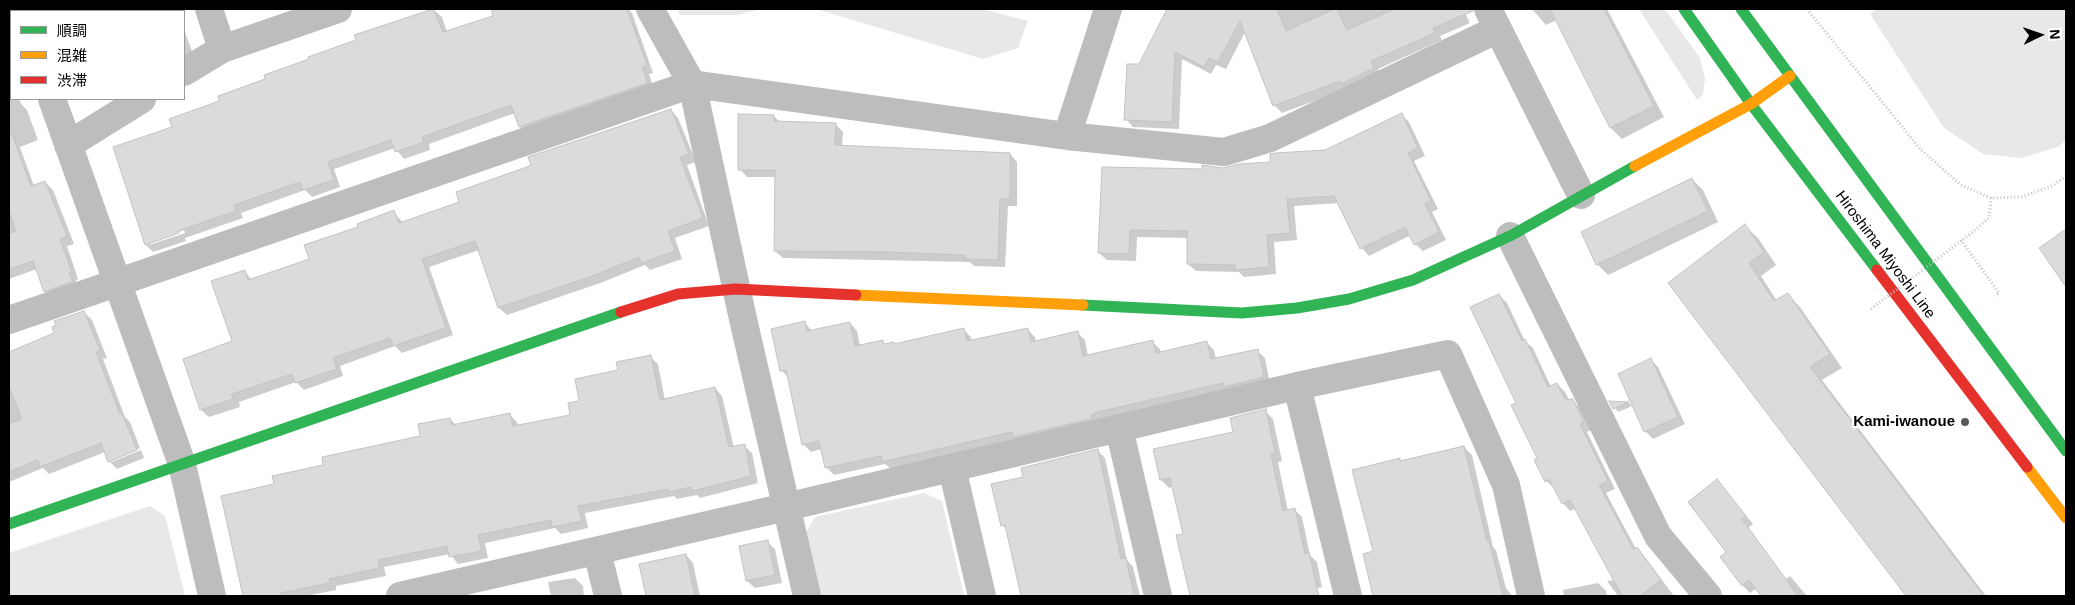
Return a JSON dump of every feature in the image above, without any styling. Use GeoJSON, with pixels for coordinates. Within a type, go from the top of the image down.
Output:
{"type":"FeatureCollection","features":[{"type":"Feature","properties":{"kind":"street"},"geometry":{"type":"LineString","coordinates":[[209,9],[222,49]]}},
{"type":"Feature","properties":{"kind":"street"},"geometry":{"type":"LineString","coordinates":[[185,71],[222,49],[338,9]]}},
{"type":"Feature","properties":{"kind":"street"},"geometry":{"type":"LineString","coordinates":[[650,9],[692,84],[736,289],[807,596]]}},
{"type":"Feature","properties":{"kind":"street"},"geometry":{"type":"LineString","coordinates":[[1067,136],[1108,9]]}},
{"type":"Feature","properties":{"kind":"street","name":"Hiroshima Miyoshi Line"},"geometry":{"type":"LineString","coordinates":[[1684,9],[1751,104],[2066,518]]}},
{"type":"Feature","properties":{"kind":"street","name":"Hiroshima Miyoshi Line"},"geometry":{"type":"LineString","coordinates":[[1741,9],[2066,451]]}},
{"type":"Feature","properties":{"kind":"street"},"geometry":{"type":"LineString","coordinates":[[9,320],[117,281],[692,84],[1067,136],[1224,152],[1270,138],[1493,19],[1581,195]]}},
{"type":"Feature","properties":{"kind":"street"},"geometry":{"type":"LineString","coordinates":[[9,524],[616,313],[678,294],[736,289],[1242,313],[1297,308],[1349,299],[1413,280],[1510,236],[1581,195],[1751,104],[1790,76]]}},
{"type":"Feature","properties":{"kind":"street"},"geometry":{"type":"LineString","coordinates":[[52,100],[182,464],[212,596]]}},
{"type":"Feature","properties":{"kind":"street"},"geometry":{"type":"LineString","coordinates":[[68,145],[140,100]]}},
{"type":"Feature","properties":{"kind":"street"},"geometry":{"type":"LineString","coordinates":[[1510,236],[1658,536],[1708,596]]}},
{"type":"Feature","properties":{"kind":"street"},"geometry":{"type":"LineString","coordinates":[[407,596],[1297,386],[1448,354],[1506,485],[1531,596]]}},
{"type":"Feature","properties":{"kind":"street"},"geometry":{"type":"LineString","coordinates":[[1297,386],[1348,596]]}},
{"type":"Feature","properties":{"kind":"street"},"geometry":{"type":"LineString","coordinates":[[1119,428],[1158,596]]}},
{"type":"Feature","properties":{"kind":"street"},"geometry":{"type":"LineString","coordinates":[[952,468],[982,596]]}},
{"type":"Feature","properties":{"kind":"street"},"geometry":{"type":"LineString","coordinates":[[597,551],[608,596]]}},
{"type":"Feature","properties":{"kind":"path"},"geometry":{"type":"LineString","coordinates":[[1807,9],[1921,150],[1961,185],[1991,198],[2022,197],[2054,185],[2066,176]]}},
{"type":"Feature","properties":{"kind":"path"},"geometry":{"type":"LineString","coordinates":[[1871,309],[1989,218],[1991,198]]}},
{"type":"Feature","properties":{"kind":"path"},"geometry":{"type":"LineString","coordinates":[[1962,240],[1999,293],[1995,296]]}},
{"type":"Feature","properties":{"kind":"shaded area"},"geometry":{"type":"Polygon","coordinates":[[[677,9],[761,9],[737,15],[680,15],[677,9]]]}},
{"type":"Feature","properties":{"kind":"shaded area"},"geometry":{"type":"Polygon","coordinates":[[[816,9],[982,9],[1028,21],[1018,48],[983,59],[816,9]]]}},
{"type":"Feature","properties":{"kind":"shaded area"},"geometry":{"type":"Polygon","coordinates":[[[1639,9],[1665,9],[1700,58],[1705,78],[1703,94],[1697,100],[1639,9]]]}},
{"type":"Feature","properties":{"kind":"shaded area"},"geometry":{"type":"Polygon","coordinates":[[[1877,9],[2066,9],[2066,140],[2058,147],[2021,158],[1983,154],[1944,128],[1870,14],[1877,9]]]}},
{"type":"Feature","properties":{"kind":"shaded area"},"geometry":{"type":"Polygon","coordinates":[[[924,493],[942,501],[964,596],[818,596],[804,535],[815,517],[924,493]]]}},
{"type":"Feature","properties":{"kind":"shaded area"},"geometry":{"type":"Polygon","coordinates":[[[150,506],[165,516],[185,596],[9,596],[9,553],[150,506]]]}},
{"type":"Feature","properties":{"kind":"building"},"geometry":{"type":"Polygon","coordinates":[[[433,9],[443,32],[493,16],[491,9],[627,9],[647,65],[642,67],[648,83],[519,127],[511,105],[422,137],[424,142],[395,152],[391,140],[328,162],[334,180],[303,190],[300,182],[234,205],[236,211],[178,231],[179,233],[145,245],[113,147],[172,127],[169,119],[219,101],[218,96],[265,79],[264,75],[356,40],[354,35],[433,9]]]}},
{"type":"Feature","properties":{"kind":"building"},"geometry":{"type":"Polygon","coordinates":[[[1167,9],[1277,9],[1286,31],[1334,9],[1337,9],[1347,30],[1394,9],[1472,9],[1473,11],[1433,28],[1435,33],[1371,61],[1374,68],[1341,84],[1340,81],[1273,106],[1240,21],[1218,62],[1209,58],[1204,67],[1175,52],[1172,122],[1124,120],[1127,64],[1139,64],[1167,9]]]}},
{"type":"Feature","properties":{"kind":"building"},"geometry":{"type":"Polygon","coordinates":[[[1550,9],[1604,9],[1654,106],[1610,128],[1550,9]]]}},
{"type":"Feature","properties":{"kind":"building"},"geometry":{"type":"Polygon","coordinates":[[[671,109],[689,154],[680,158],[703,218],[668,231],[675,251],[642,263],[639,257],[595,275],[498,308],[475,241],[422,259],[446,328],[393,346],[390,338],[333,358],[337,369],[295,383],[292,374],[232,394],[233,399],[200,410],[183,359],[232,341],[211,281],[245,270],[248,280],[309,259],[304,245],[358,227],[357,224],[394,210],[399,223],[459,202],[456,192],[531,165],[528,157],[671,109]]]}},
{"type":"Feature","properties":{"kind":"building"},"geometry":{"type":"Polygon","coordinates":[[[1402,113],[1418,148],[1408,153],[1431,201],[1425,204],[1439,232],[1414,245],[1405,227],[1360,249],[1334,196],[1287,199],[1290,233],[1267,235],[1269,267],[1235,270],[1235,265],[1187,264],[1187,231],[1130,230],[1129,254],[1098,253],[1102,167],[1202,169],[1202,165],[1223,168],[1239,164],[1270,162],[1270,154],[1325,150],[1402,113]]]}},
{"type":"Feature","properties":{"kind":"building"},"geometry":{"type":"Polygon","coordinates":[[[738,114],[774,115],[774,121],[836,123],[835,145],[1010,153],[1010,199],[1000,199],[998,260],[965,259],[965,255],[774,251],[775,170],[738,170],[738,114]]]}},
{"type":"Feature","properties":{"kind":"building"},"geometry":{"type":"Polygon","coordinates":[[[12,134],[31,186],[45,181],[67,236],[60,239],[72,272],[69,273],[73,281],[44,292],[33,261],[9,269],[9,233],[16,231],[9,211],[9,135],[12,134]]]}},
{"type":"Feature","properties":{"kind":"building"},"geometry":{"type":"Polygon","coordinates":[[[1692,178],[1708,211],[1596,265],[1581,232],[1692,178]]]}},
{"type":"Feature","properties":{"kind":"building"},"geometry":{"type":"Polygon","coordinates":[[[1745,224],[1764,252],[1749,263],[1774,301],[1788,293],[1830,354],[1810,367],[1984,596],[1906,596],[1668,283],[1745,224]]]}},
{"type":"Feature","properties":{"kind":"building"},"geometry":{"type":"Polygon","coordinates":[[[2066,229],[2066,287],[2039,248],[2066,229]]]}},
{"type":"Feature","properties":{"kind":"building"},"geometry":{"type":"Polygon","coordinates":[[[1499,294],[1522,341],[1525,339],[1548,387],[1557,383],[1565,399],[1573,399],[1584,422],[1580,424],[1608,481],[1599,485],[1634,550],[1637,547],[1661,580],[1640,596],[1622,596],[1570,500],[1562,504],[1549,479],[1545,482],[1534,460],[1537,458],[1511,405],[1516,403],[1470,307],[1499,294]]]}},
{"type":"Feature","properties":{"kind":"building"},"geometry":{"type":"Polygon","coordinates":[[[84,311],[100,350],[96,352],[120,414],[122,413],[137,450],[108,462],[101,443],[40,467],[38,460],[9,472],[9,424],[22,419],[9,387],[9,352],[54,333],[52,327],[56,325],[54,321],[84,311]]]}},
{"type":"Feature","properties":{"kind":"building"},"geometry":{"type":"Polygon","coordinates":[[[805,321],[807,331],[850,322],[855,346],[883,340],[884,344],[894,342],[894,344],[964,328],[967,341],[1028,328],[1031,342],[1078,331],[1083,356],[1153,340],[1156,353],[1207,341],[1211,359],[1258,349],[1264,377],[1224,387],[1223,383],[1098,412],[1091,415],[1091,419],[1014,437],[1012,432],[882,462],[881,456],[825,468],[819,441],[802,445],[786,370],[780,371],[771,329],[805,321]]]}},
{"type":"Feature","properties":{"kind":"building"},"geometry":{"type":"Polygon","coordinates":[[[651,355],[660,400],[715,387],[729,447],[745,444],[751,476],[692,491],[691,487],[669,492],[668,489],[578,506],[582,521],[552,527],[551,520],[478,535],[482,551],[449,557],[447,546],[378,560],[379,568],[329,579],[330,583],[281,593],[281,596],[243,596],[221,496],[274,484],[272,476],[323,465],[322,457],[420,436],[418,424],[450,418],[452,425],[510,413],[513,426],[570,415],[568,403],[579,401],[575,379],[618,370],[616,362],[651,355]]]}},
{"type":"Feature","properties":{"kind":"building"},"geometry":{"type":"Polygon","coordinates":[[[1651,358],[1678,417],[1644,432],[1618,374],[1651,358]]]}},
{"type":"Feature","properties":{"kind":"building"},"geometry":{"type":"Polygon","coordinates":[[[1609,401],[1629,402],[1613,409],[1609,401]]]}},
{"type":"Feature","properties":{"kind":"building"},"geometry":{"type":"Polygon","coordinates":[[[1266,409],[1275,453],[1271,454],[1283,511],[1295,508],[1305,554],[1309,553],[1319,596],[1190,596],[1176,535],[1183,534],[1170,478],[1160,480],[1153,449],[1233,432],[1230,418],[1266,409]]]}},
{"type":"Feature","properties":{"kind":"building"},"geometry":{"type":"Polygon","coordinates":[[[1464,446],[1487,541],[1489,541],[1503,596],[1373,596],[1363,554],[1373,551],[1352,470],[1400,458],[1400,461],[1464,446]]]}},
{"type":"Feature","properties":{"kind":"building"},"geometry":{"type":"Polygon","coordinates":[[[1098,449],[1121,559],[1126,558],[1134,596],[1021,596],[1005,525],[1001,526],[991,484],[1023,477],[1021,468],[1098,449]]]}},
{"type":"Feature","properties":{"kind":"building"},"geometry":{"type":"Polygon","coordinates":[[[1717,479],[1746,516],[1742,519],[1798,596],[1761,596],[1749,580],[1742,586],[1720,557],[1726,552],[1688,502],[1717,479]]]}},
{"type":"Feature","properties":{"kind":"building"},"geometry":{"type":"Polygon","coordinates":[[[768,540],[775,575],[746,581],[739,546],[768,540]]]}},
{"type":"Feature","properties":{"kind":"building"},"geometry":{"type":"Polygon","coordinates":[[[686,554],[695,596],[646,596],[639,564],[686,554]]]}},
{"type":"Feature","properties":{"kind":"traffic: fast"},"geometry":{"type":"LineString","coordinates":[[1684,9],[1751,104],[1877,270]]}},
{"type":"Feature","properties":{"kind":"traffic: fast"},"geometry":{"type":"LineString","coordinates":[[1741,9],[2066,451]]}},
{"type":"Feature","properties":{"kind":"traffic: fast"},"geometry":{"type":"LineString","coordinates":[[1083,305],[1242,313],[1297,308],[1349,299],[1413,280],[1510,236],[1635,166]]}},
{"type":"Feature","properties":{"kind":"traffic: fast"},"geometry":{"type":"LineString","coordinates":[[9,524],[621,312]]}},
{"type":"Feature","properties":{"kind":"traffic: slow"},"geometry":{"type":"LineString","coordinates":[[1635,166],[1751,104],[1790,76]]}},
{"type":"Feature","properties":{"kind":"traffic: slow"},"geometry":{"type":"LineString","coordinates":[[856,295],[1083,305]]}},
{"type":"Feature","properties":{"kind":"traffic: slow"},"geometry":{"type":"LineString","coordinates":[[2027,467],[2066,518]]}},
{"type":"Feature","properties":{"kind":"traffic: jam"},"geometry":{"type":"LineString","coordinates":[[1877,270],[2027,467]]}},
{"type":"Feature","properties":{"kind":"traffic: jam"},"geometry":{"type":"LineString","coordinates":[[621,312],[678,294],[736,289],[856,295]]}},
{"type":"Feature","properties":{"kind":"place","name":"Kami-iwanoue"},"geometry":{"type":"Point","coordinates":[1965,422]}}]}
